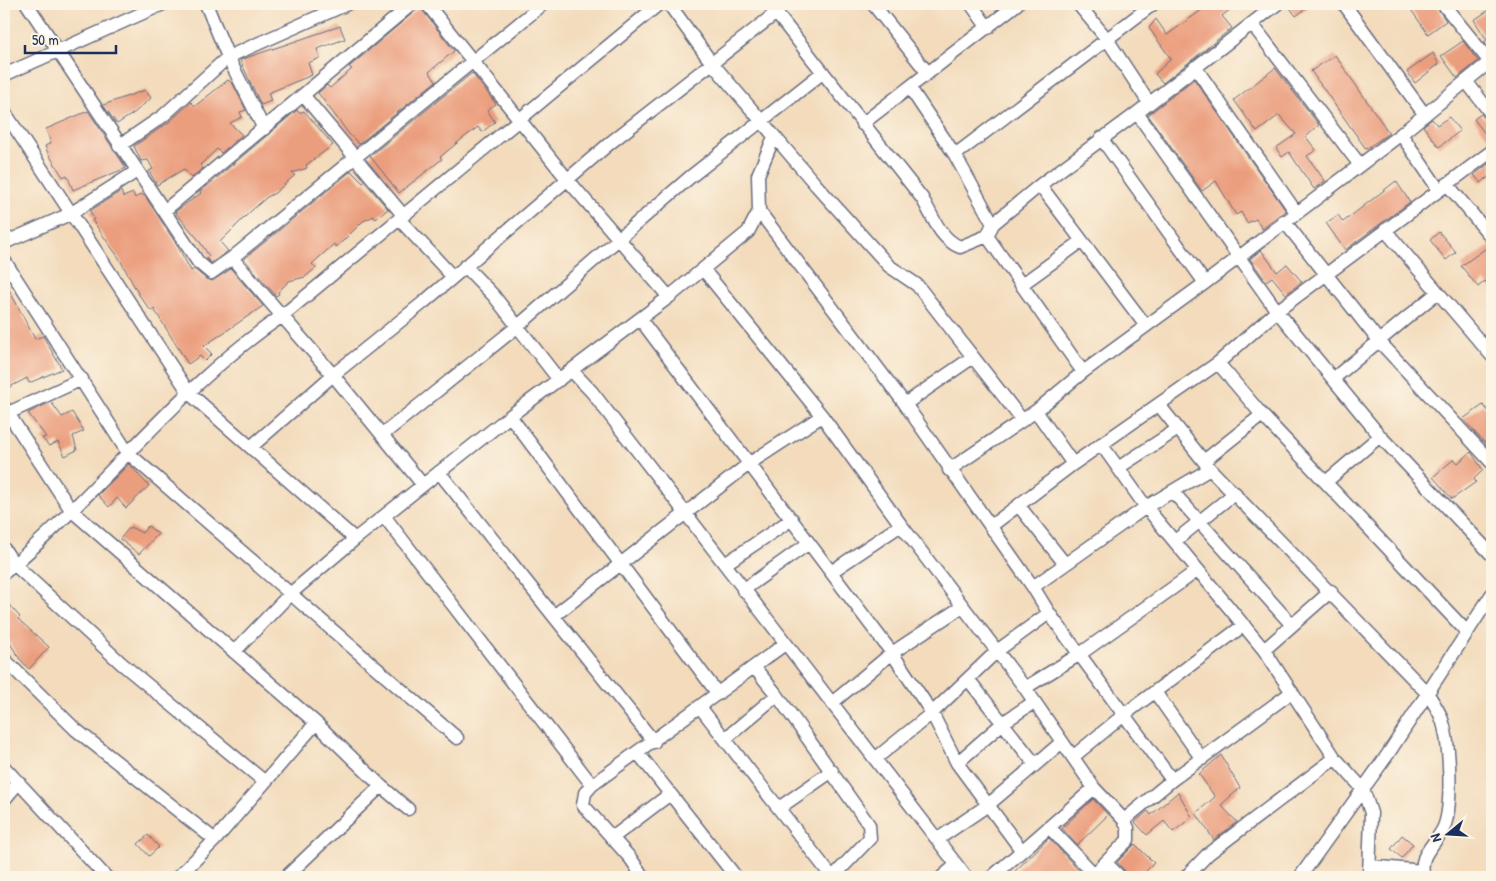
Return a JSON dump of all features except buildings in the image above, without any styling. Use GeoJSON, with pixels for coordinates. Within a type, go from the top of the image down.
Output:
{"type":"FeatureCollection","features":[{"type":"Feature","properties":{"kind":"street"},"geometry":{"type":"LineString","coordinates":[[26,4],[119,146],[198,262],[207,272],[214,272],[232,258],[543,4]]}},
{"type":"Feature","properties":{"kind":"street"},"geometry":{"type":"LineString","coordinates":[[4,75],[163,4]]}},
{"type":"Feature","properties":{"kind":"street"},"geometry":{"type":"LineString","coordinates":[[206,4],[228,57],[264,129]]}},
{"type":"Feature","properties":{"kind":"street"},"geometry":{"type":"LineString","coordinates":[[119,146],[163,116],[228,57],[347,4]]}},
{"type":"Feature","properties":{"kind":"street"},"geometry":{"type":"LineString","coordinates":[[164,211],[412,4]]}},
{"type":"Feature","properties":{"kind":"street"},"geometry":{"type":"LineString","coordinates":[[427,4],[521,119],[567,179],[669,297]]}},
{"type":"Feature","properties":{"kind":"street"},"geometry":{"type":"LineString","coordinates":[[4,573],[71,510],[189,393],[259,332],[282,316],[659,4]]}},
{"type":"Feature","properties":{"kind":"street"},"geometry":{"type":"LineString","coordinates":[[668,4],[711,62],[774,137],[889,266],[917,285],[1022,420]]}},
{"type":"Feature","properties":{"kind":"street"},"geometry":{"type":"LineString","coordinates":[[874,4],[927,72]]}},
{"type":"Feature","properties":{"kind":"street"},"geometry":{"type":"LineString","coordinates":[[971,4],[988,28]]}},
{"type":"Feature","properties":{"kind":"street"},"geometry":{"type":"LineString","coordinates":[[862,124],[1017,4]]}},
{"type":"Feature","properties":{"kind":"street"},"geometry":{"type":"LineString","coordinates":[[1078,4],[1106,39],[1149,103]]}},
{"type":"Feature","properties":{"kind":"street"},"geometry":{"type":"LineString","coordinates":[[955,155],[1151,4]]}},
{"type":"Feature","properties":{"kind":"street"},"geometry":{"type":"LineString","coordinates":[[251,447],[333,375],[453,277],[567,179],[711,62],[772,8],[922,198],[942,232],[952,244],[960,246],[990,230],[1040,185],[1137,113],[1277,4]]}},
{"type":"Feature","properties":{"kind":"street"},"geometry":{"type":"LineString","coordinates":[[1344,4],[1425,115]]}},
{"type":"Feature","properties":{"kind":"street"},"geometry":{"type":"LineString","coordinates":[[949,470],[1036,411],[1082,372],[1205,283],[1284,221],[1401,134],[1491,61],[1443,4]]}},
{"type":"Feature","properties":{"kind":"street"},"geometry":{"type":"LineString","coordinates":[[1252,24],[1360,165]]}},
{"type":"Feature","properties":{"kind":"street"},"geometry":{"type":"LineString","coordinates":[[1194,67],[1296,212]]}},
{"type":"Feature","properties":{"kind":"street"},"geometry":{"type":"LineString","coordinates":[[382,435],[518,326],[619,241],[689,178],[822,73]]}},
{"type":"Feature","properties":{"kind":"street"},"geometry":{"type":"LineString","coordinates":[[1466,81],[1492,115]]}},
{"type":"Feature","properties":{"kind":"street"},"geometry":{"type":"LineString","coordinates":[[910,88],[955,155],[990,230],[1021,285],[1082,372]]}},
{"type":"Feature","properties":{"kind":"street"},"geometry":{"type":"LineString","coordinates":[[304,96],[401,217],[453,277]]}},
{"type":"Feature","properties":{"kind":"street"},"geometry":{"type":"LineString","coordinates":[[4,111],[189,393],[355,539]]}},
{"type":"Feature","properties":{"kind":"street"},"geometry":{"type":"LineString","coordinates":[[1137,113],[1277,311],[1380,436],[1492,555]]}},
{"type":"Feature","properties":{"kind":"street"},"geometry":{"type":"LineString","coordinates":[[1401,134],[1443,187],[1490,232]]}},
{"type":"Feature","properties":{"kind":"street"},"geometry":{"type":"LineString","coordinates":[[234,652],[290,594],[355,539],[510,416],[669,297],[748,232],[759,211],[758,175],[774,137]]}},
{"type":"Feature","properties":{"kind":"street"},"geometry":{"type":"LineString","coordinates":[[1101,138],[1205,283]]}},
{"type":"Feature","properties":{"kind":"street"},"geometry":{"type":"LineString","coordinates":[[991,526],[1073,464],[1218,363],[1277,311],[1492,151]]}},
{"type":"Feature","properties":{"kind":"street"},"geometry":{"type":"LineString","coordinates":[[4,242],[70,214],[137,170]]}},
{"type":"Feature","properties":{"kind":"street"},"geometry":{"type":"LineString","coordinates":[[1040,185],[1146,326]]}},
{"type":"Feature","properties":{"kind":"street"},"geometry":{"type":"LineString","coordinates":[[759,211],[905,404],[949,470],[991,526],[1049,613],[1172,780]]}},
{"type":"Feature","properties":{"kind":"street"},"geometry":{"type":"LineString","coordinates":[[1284,221],[1378,340],[1492,462]]}},
{"type":"Feature","properties":{"kind":"street"},"geometry":{"type":"LineString","coordinates":[[1386,230],[1492,356]]}},
{"type":"Feature","properties":{"kind":"street"},"geometry":{"type":"LineString","coordinates":[[1021,285],[1082,241]]}},
{"type":"Feature","properties":{"kind":"street"},"geometry":{"type":"LineString","coordinates":[[232,258],[333,375],[423,485]]}},
{"type":"Feature","properties":{"kind":"street"},"geometry":{"type":"LineString","coordinates":[[4,260],[128,453],[457,738]]}},
{"type":"Feature","properties":{"kind":"street"},"geometry":{"type":"LineString","coordinates":[[465,266],[494,296],[559,380]]}},
{"type":"Feature","properties":{"kind":"street"},"geometry":{"type":"LineString","coordinates":[[702,269],[822,416],[901,525],[1025,688],[1062,742],[1074,756],[1094,788],[1124,820],[1128,828],[1128,840],[1093,876],[1050,827]]}},
{"type":"Feature","properties":{"kind":"street"},"geometry":{"type":"LineString","coordinates":[[1333,379],[1438,292]]}},
{"type":"Feature","properties":{"kind":"street"},"geometry":{"type":"LineString","coordinates":[[640,319],[892,653],[932,713],[957,763],[1022,850]]}},
{"type":"Feature","properties":{"kind":"street"},"geometry":{"type":"LineString","coordinates":[[905,404],[973,357]]}},
{"type":"Feature","properties":{"kind":"street"},"geometry":{"type":"LineString","coordinates":[[1218,363],[1262,415],[1327,481],[1467,632]]}},
{"type":"Feature","properties":{"kind":"street"},"geometry":{"type":"LineString","coordinates":[[572,371],[592,392],[966,877]]}},
{"type":"Feature","properties":{"kind":"street"},"geometry":{"type":"LineString","coordinates":[[82,379],[5,412],[71,510],[316,722],[381,786],[408,809]]}},
{"type":"Feature","properties":{"kind":"street"},"geometry":{"type":"LineString","coordinates":[[1101,444],[1146,507],[1264,650],[1335,758],[1363,789],[1371,813],[1370,872],[1423,874],[1424,856],[1446,822],[1449,774],[1447,735],[1441,716],[1428,694],[1331,591],[1207,465],[1159,404]]}},
{"type":"Feature","properties":{"kind":"street"},"geometry":{"type":"LineString","coordinates":[[1036,411],[1073,464]]}},
{"type":"Feature","properties":{"kind":"street"},"geometry":{"type":"LineString","coordinates":[[1033,587],[1146,507],[1173,492],[1207,465],[1262,415]]}},
{"type":"Feature","properties":{"kind":"street"},"geometry":{"type":"LineString","coordinates":[[510,416],[718,694]]}},
{"type":"Feature","properties":{"kind":"street"},"geometry":{"type":"LineString","coordinates":[[555,615],[620,563],[686,515],[750,463],[822,416]]}},
{"type":"Feature","properties":{"kind":"street"},"geometry":{"type":"LineString","coordinates":[[1118,468],[1178,429]]}},
{"type":"Feature","properties":{"kind":"street"},"geometry":{"type":"LineString","coordinates":[[1327,481],[1380,436]]}},
{"type":"Feature","properties":{"kind":"street"},"geometry":{"type":"LineString","coordinates":[[439,472],[555,615],[654,742]]}},
{"type":"Feature","properties":{"kind":"street"},"geometry":{"type":"LineString","coordinates":[[1173,492],[1291,624]]}},
{"type":"Feature","properties":{"kind":"street"},"geometry":{"type":"LineString","coordinates":[[1175,541],[1235,494]]}},
{"type":"Feature","properties":{"kind":"street"},"geometry":{"type":"LineString","coordinates":[[1019,506],[1066,564]]}},
{"type":"Feature","properties":{"kind":"street"},"geometry":{"type":"LineString","coordinates":[[384,516],[592,785]]}},
{"type":"Feature","properties":{"kind":"street"},"geometry":{"type":"LineString","coordinates":[[725,564],[792,519]]}},
{"type":"Feature","properties":{"kind":"street"},"geometry":{"type":"LineString","coordinates":[[831,572],[901,525]]}},
{"type":"Feature","properties":{"kind":"street"},"geometry":{"type":"LineString","coordinates":[[743,590],[809,543]]}},
{"type":"Feature","properties":{"kind":"street"},"geometry":{"type":"LineString","coordinates":[[4,549],[14,564],[121,663],[265,782]]}},
{"type":"Feature","properties":{"kind":"street"},"geometry":{"type":"LineString","coordinates":[[1025,688],[1080,654],[1198,570]]}},
{"type":"Feature","properties":{"kind":"street"},"geometry":{"type":"LineString","coordinates":[[1264,650],[1291,624],[1331,591]]}},
{"type":"Feature","properties":{"kind":"street"},"geometry":{"type":"LineString","coordinates":[[1300,877],[1428,694],[1492,594]]}},
{"type":"Feature","properties":{"kind":"street"},"geometry":{"type":"LineString","coordinates":[[832,703],[892,653],[963,606]]}},
{"type":"Feature","properties":{"kind":"street"},"geometry":{"type":"LineString","coordinates":[[875,759],[932,713],[997,651],[1049,613]]}},
{"type":"Feature","properties":{"kind":"street"},"geometry":{"type":"LineString","coordinates":[[1074,756],[1125,714],[1244,625]]}},
{"type":"Feature","properties":{"kind":"street"},"geometry":{"type":"LineString","coordinates":[[643,877],[631,859],[583,804],[585,793],[592,785],[654,742],[785,644]]}},
{"type":"Feature","properties":{"kind":"street"},"geometry":{"type":"LineString","coordinates":[[4,659],[75,729],[215,840]]}},
{"type":"Feature","properties":{"kind":"street"},"geometry":{"type":"LineString","coordinates":[[700,707],[833,877],[866,844],[871,833],[869,825],[777,695],[754,667]]}},
{"type":"Feature","properties":{"kind":"street"},"geometry":{"type":"LineString","coordinates":[[968,678],[1034,763]]}},
{"type":"Feature","properties":{"kind":"street"},"geometry":{"type":"LineString","coordinates":[[1155,692],[1202,759]]}},
{"type":"Feature","properties":{"kind":"street"},"geometry":{"type":"LineString","coordinates":[[1124,820],[1172,780],[1292,692]]}},
{"type":"Feature","properties":{"kind":"street"},"geometry":{"type":"LineString","coordinates":[[726,738],[777,695]]}},
{"type":"Feature","properties":{"kind":"street"},"geometry":{"type":"LineString","coordinates":[[957,763],[1004,722],[1034,702]]}},
{"type":"Feature","properties":{"kind":"street"},"geometry":{"type":"LineString","coordinates":[[178,877],[215,840],[316,722]]}},
{"type":"Feature","properties":{"kind":"street"},"geometry":{"type":"LineString","coordinates":[[938,839],[988,805],[1034,763],[1062,742]]}},
{"type":"Feature","properties":{"kind":"street"},"geometry":{"type":"LineString","coordinates":[[638,752],[732,873],[719,877]]}},
{"type":"Feature","properties":{"kind":"street"},"geometry":{"type":"LineString","coordinates":[[1186,877],[1208,854],[1335,758]]}},
{"type":"Feature","properties":{"kind":"street"},"geometry":{"type":"LineString","coordinates":[[4,766],[106,877]]}},
{"type":"Feature","properties":{"kind":"street"},"geometry":{"type":"LineString","coordinates":[[779,808],[832,771]]}},
{"type":"Feature","properties":{"kind":"street"},"geometry":{"type":"LineString","coordinates":[[4,800],[19,782]]}},
{"type":"Feature","properties":{"kind":"street"},"geometry":{"type":"LineString","coordinates":[[286,877],[381,786]]}},
{"type":"Feature","properties":{"kind":"street"},"geometry":{"type":"LineString","coordinates":[[992,877],[1094,788]]}},
{"type":"Feature","properties":{"kind":"street"},"geometry":{"type":"LineString","coordinates":[[612,838],[670,794]]}},
{"type":"Feature","properties":{"kind":"street"},"geometry":{"type":"LineString","coordinates":[[1106,863],[1120,877]]}},
{"type":"Feature","properties":{"kind":"street"},"geometry":{"type":"LineString","coordinates":[[942,877],[956,865]]}}]}
